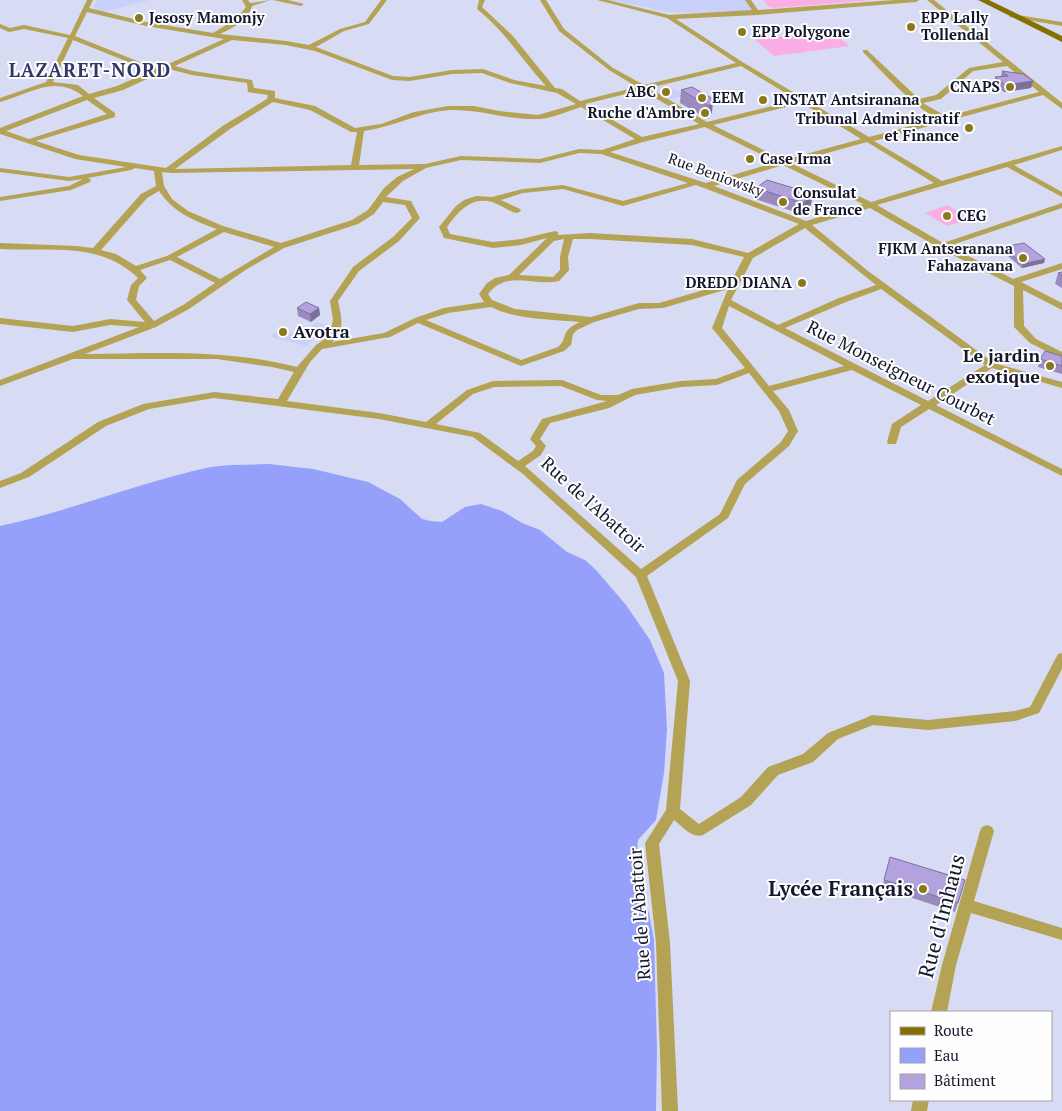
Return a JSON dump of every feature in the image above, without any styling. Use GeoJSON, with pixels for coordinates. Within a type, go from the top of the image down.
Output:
{"type":"FeatureCollection","features":[{"type":"Feature","properties":{"kind":"main road"},"geometry":{"type":"LineString","coordinates":[[982,0],[1062,39]]}},
{"type":"Feature","properties":{"kind":"street"},"geometry":{"type":"LineString","coordinates":[[49,83],[90,0]]}},
{"type":"Feature","properties":{"kind":"street"},"geometry":{"type":"LineString","coordinates":[[214,35],[246,13],[247,3],[268,0]]}},
{"type":"Feature","properties":{"kind":"street"},"geometry":{"type":"LineString","coordinates":[[276,0],[301,4]]}},
{"type":"Feature","properties":{"kind":"street"},"geometry":{"type":"LineString","coordinates":[[309,48],[342,30],[367,23],[384,0]]}},
{"type":"Feature","properties":{"kind":"street"},"geometry":{"type":"LineString","coordinates":[[482,0],[479,8],[491,16],[514,39],[552,89]]}},
{"type":"Feature","properties":{"kind":"street"},"geometry":{"type":"LineString","coordinates":[[543,0],[562,30],[611,70],[705,124],[781,163],[871,205],[942,246],[1062,307]]}},
{"type":"Feature","properties":{"kind":"street"},"geometry":{"type":"LineString","coordinates":[[600,0],[670,18],[916,0]]}},
{"type":"Feature","properties":{"kind":"street"},"geometry":{"type":"LineString","coordinates":[[748,0],[757,13]]}},
{"type":"Feature","properties":{"kind":"street"},"geometry":{"type":"LineString","coordinates":[[930,0],[1006,64],[1062,107]]}},
{"type":"Feature","properties":{"kind":"street"},"geometry":{"type":"LineString","coordinates":[[84,9],[146,24],[231,38],[286,43],[309,48],[344,58],[392,78],[410,79],[452,72],[483,71],[512,82],[552,89],[641,140]]}},
{"type":"Feature","properties":{"kind":"street"},"geometry":{"type":"LineString","coordinates":[[1012,16],[1062,24]]}},
{"type":"Feature","properties":{"kind":"street"},"geometry":{"type":"LineString","coordinates":[[670,18],[742,64],[871,140],[941,184]]}},
{"type":"Feature","properties":{"kind":"street"},"geometry":{"type":"LineString","coordinates":[[0,26],[9,30]]}},
{"type":"Feature","properties":{"kind":"street"},"geometry":{"type":"LineString","coordinates":[[0,34],[24,27],[71,36],[113,55],[157,71]]}},
{"type":"Feature","properties":{"kind":"street"},"geometry":{"type":"LineString","coordinates":[[0,132],[88,97],[120,88],[231,38]]}},
{"type":"Feature","properties":{"kind":"street"},"geometry":{"type":"LineString","coordinates":[[865,51],[917,102],[939,116]]}},
{"type":"Feature","properties":{"kind":"street"},"geometry":{"type":"LineString","coordinates":[[168,170],[227,127],[272,99],[312,108],[354,130],[382,126],[417,114],[448,108],[474,108],[538,117],[641,87],[742,64]]}},
{"type":"Feature","properties":{"kind":"street"},"geometry":{"type":"LineString","coordinates":[[917,102],[938,97],[971,69],[1006,64]]}},
{"type":"Feature","properties":{"kind":"street"},"geometry":{"type":"LineString","coordinates":[[167,66],[192,73],[250,81],[251,90],[272,93],[272,99]]}},
{"type":"Feature","properties":{"kind":"street"},"geometry":{"type":"LineString","coordinates":[[0,100],[49,83],[75,88],[112,116],[86,126],[66,128],[30,142]]}},
{"type":"Feature","properties":{"kind":"street"},"geometry":{"type":"LineString","coordinates":[[706,186],[781,163],[1044,94]]}},
{"type":"Feature","properties":{"kind":"street"},"geometry":{"type":"LineString","coordinates":[[602,152],[641,140],[803,101]]}},
{"type":"Feature","properties":{"kind":"street"},"geometry":{"type":"LineString","coordinates":[[355,167],[361,129]]}},
{"type":"Feature","properties":{"kind":"street"},"geometry":{"type":"LineString","coordinates":[[0,132],[78,156],[168,170],[424,166]]}},
{"type":"Feature","properties":{"kind":"street"},"geometry":{"type":"LineString","coordinates":[[641,576],[724,516],[741,482],[784,444],[793,430],[790,420],[768,389],[718,328],[726,301],[749,256],[806,224],[1062,148]]}},
{"type":"Feature","properties":{"kind":"street","name":"Rue Beniowsky"},"geometry":{"type":"LineString","coordinates":[[424,166],[461,158],[540,162],[579,151],[602,152],[706,186],[806,224],[882,286],[991,365],[1062,385]]}},
{"type":"Feature","properties":{"kind":"street"},"geometry":{"type":"LineString","coordinates":[[1009,165],[1062,195]]}},
{"type":"Feature","properties":{"kind":"street"},"geometry":{"type":"LineString","coordinates":[[0,170],[69,180],[138,166]]}},
{"type":"Feature","properties":{"kind":"street"},"geometry":{"type":"LineString","coordinates":[[0,383],[153,325],[186,307],[281,246],[355,222],[371,212],[380,199],[400,179],[424,166]]}},
{"type":"Feature","properties":{"kind":"street"},"geometry":{"type":"LineString","coordinates":[[158,169],[157,179],[160,187],[166,198],[179,211],[196,219],[281,246]]}},
{"type":"Feature","properties":{"kind":"street"},"geometry":{"type":"LineString","coordinates":[[0,199],[71,188],[90,177]]}},
{"type":"Feature","properties":{"kind":"street"},"geometry":{"type":"LineString","coordinates":[[566,236],[559,233],[521,242],[493,245],[447,236],[443,227],[453,211],[459,209],[473,198],[494,199],[523,191],[563,187],[623,204],[696,183]]}},
{"type":"Feature","properties":{"kind":"street"},"geometry":{"type":"LineString","coordinates":[[94,252],[144,196],[160,187]]}},
{"type":"Feature","properties":{"kind":"street"},"geometry":{"type":"LineString","coordinates":[[280,403],[300,371],[319,347],[333,337],[338,320],[334,301],[356,269],[396,238],[416,218],[408,203],[380,199]]}},
{"type":"Feature","properties":{"kind":"street"},"geometry":{"type":"LineString","coordinates":[[494,199],[516,212]]}},
{"type":"Feature","properties":{"kind":"street"},"geometry":{"type":"LineString","coordinates":[[942,246],[1062,205]]}},
{"type":"Feature","properties":{"kind":"street"},"geometry":{"type":"LineString","coordinates":[[135,270],[172,258],[225,228]]}},
{"type":"Feature","properties":{"kind":"street"},"geometry":{"type":"LineString","coordinates":[[491,304],[484,298],[483,294],[487,287],[502,278],[512,276],[549,280],[556,278],[564,272],[566,266],[564,256],[568,249],[566,236]]}},
{"type":"Feature","properties":{"kind":"street"},"geometry":{"type":"LineString","coordinates":[[512,276],[551,239],[566,236],[692,242],[749,256]]}},
{"type":"Feature","properties":{"kind":"street"},"geometry":{"type":"LineString","coordinates":[[0,246],[48,247],[111,255],[135,270],[143,278],[135,285],[131,300],[153,325]]}},
{"type":"Feature","properties":{"kind":"street"},"geometry":{"type":"LineString","coordinates":[[172,258],[221,283]]}},
{"type":"Feature","properties":{"kind":"street"},"geometry":{"type":"LineString","coordinates":[[1016,282],[1062,266]]}},
{"type":"Feature","properties":{"kind":"street"},"geometry":{"type":"LineString","coordinates":[[1016,282],[1019,327],[1033,341],[1062,356]]}},
{"type":"Feature","properties":{"kind":"street"},"geometry":{"type":"LineString","coordinates":[[418,320],[521,363],[561,349],[566,345],[569,333],[574,328],[591,320],[639,306],[660,306],[734,284]]}},
{"type":"Feature","properties":{"kind":"street"},"geometry":{"type":"LineString","coordinates":[[778,328],[834,304],[850,294],[882,286]]}},
{"type":"Feature","properties":{"kind":"street","name":"Rue Monseigneur Courbet"},"geometry":{"type":"LineString","coordinates":[[726,301],[851,367],[931,405],[1062,473]]}},
{"type":"Feature","properties":{"kind":"street"},"geometry":{"type":"LineString","coordinates":[[319,347],[388,334],[418,320],[447,310],[491,304],[527,314],[591,320]]}},
{"type":"Feature","properties":{"kind":"street"},"geometry":{"type":"LineString","coordinates":[[0,321],[73,329],[110,322],[153,325]]}},
{"type":"Feature","properties":{"kind":"street"},"geometry":{"type":"LineString","coordinates":[[69,357],[218,356],[274,363],[300,371]]}},
{"type":"Feature","properties":{"kind":"street"},"geometry":{"type":"LineString","coordinates":[[513,384],[521,363]]}},
{"type":"Feature","properties":{"kind":"street"},"geometry":{"type":"LineString","coordinates":[[892,442],[896,426],[991,365]]}},
{"type":"Feature","properties":{"kind":"street"},"geometry":{"type":"LineString","coordinates":[[768,389],[851,367]]}},
{"type":"Feature","properties":{"kind":"street"},"geometry":{"type":"LineString","coordinates":[[518,465],[537,453],[541,446],[535,439],[546,421],[605,406],[616,398],[632,392],[681,384],[717,382],[752,370]]}},
{"type":"Feature","properties":{"kind":"street"},"geometry":{"type":"LineString","coordinates":[[427,426],[454,402],[474,389],[493,384],[562,383],[600,398],[616,398]]}},
{"type":"Feature","properties":{"kind":"street","name":"Rue de l'Abattoir"},"geometry":{"type":"LineString","coordinates":[[0,484],[24,475],[102,424],[147,406],[214,396],[379,416],[476,435],[518,465],[641,576],[684,681],[673,811],[652,844],[659,891],[669,1046],[670,1111]]}},
{"type":"Feature","properties":{"kind":"street"},"geometry":{"type":"LineString","coordinates":[[673,811],[698,831],[746,801],[773,771],[808,758],[833,736],[872,720],[928,724],[1015,716],[1035,710],[1062,657]]}},
{"type":"Feature","properties":{"kind":"street","name":"Rue d'Imhaus"},"geometry":{"type":"LineString","coordinates":[[939,1011],[949,965],[987,831]]}},
{"type":"Feature","properties":{"kind":"street"},"geometry":{"type":"LineString","coordinates":[[966,904],[1062,934]]}},
{"type":"Feature","properties":{"kind":"shaded area"},"geometry":{"type":"Polygon","coordinates":[[[96,0],[150,0],[103,12],[94,7],[96,0]]]}},
{"type":"Feature","properties":{"kind":"shaded area"},"geometry":{"type":"Polygon","coordinates":[[[609,0],[746,0],[755,11],[723,13],[669,12],[609,0]]]}},
{"type":"Feature","properties":{"kind":"shaded area"},"geometry":{"type":"Polygon","coordinates":[[[763,0],[874,0],[774,8],[769,7],[763,0]]]}},
{"type":"Feature","properties":{"kind":"shaded area"},"geometry":{"type":"Polygon","coordinates":[[[828,30],[850,46],[774,56],[755,40],[828,30]]]}},
{"type":"Feature","properties":{"kind":"shaded area","name":"ABC"},"geometry":{"type":"Polygon","coordinates":[[[666,84],[685,95],[669,100],[652,92],[658,90],[654,88],[666,84]]]}},
{"type":"Feature","properties":{"kind":"shaded area","name":"CEG"},"geometry":{"type":"Polygon","coordinates":[[[948,205],[970,219],[947,226],[925,213],[948,205]]]}},
{"type":"Feature","properties":{"kind":"shaded area","name":"Avotra"},"geometry":{"type":"Polygon","coordinates":[[[316,322],[328,325],[306,346],[270,337],[279,329],[303,335],[316,322]]]}},
{"type":"Feature","properties":{"kind":"water"},"geometry":{"type":"Polygon","coordinates":[[[269,464],[313,469],[368,482],[400,499],[422,519],[431,521],[442,522],[465,507],[481,504],[502,511],[522,523],[540,530],[567,552],[585,560],[626,605],[650,640],[664,673],[667,729],[664,773],[656,820],[638,840],[636,863],[640,890],[649,913],[654,940],[657,1050],[656,1111],[0,1111],[0,526],[53,513],[184,473],[211,467],[269,464]]]}},
{"type":"Feature","properties":{"kind":"building"},"geometry":{"type":"Polygon","coordinates":[[[1002,71],[1023,74],[1033,81],[1005,85],[995,77],[1008,76],[1002,71]]]}},
{"type":"Feature","properties":{"kind":"building"},"geometry":{"type":"Polygon","coordinates":[[[692,87],[713,99],[709,106],[681,90],[692,87]]]}},
{"type":"Feature","properties":{"kind":"building"},"geometry":{"type":"Polygon","coordinates":[[[767,180],[813,194],[803,203],[756,188],[767,180]]]}},
{"type":"Feature","properties":{"kind":"building"},"geometry":{"type":"Polygon","coordinates":[[[1024,243],[1045,259],[1023,264],[1003,247],[1024,243]]]}},
{"type":"Feature","properties":{"kind":"building"},"geometry":{"type":"Polygon","coordinates":[[[306,302],[319,308],[310,314],[297,308],[306,302]]]}},
{"type":"Feature","properties":{"kind":"building"},"geometry":{"type":"Polygon","coordinates":[[[1045,351],[1062,356],[1062,366],[1040,359],[1045,351]]]}},
{"type":"Feature","properties":{"kind":"building","name":"Lycée Français"},"geometry":{"type":"Polygon","coordinates":[[[890,857],[965,880],[958,903],[884,880],[890,857]]]}},
{"type":"Feature","properties":{"kind":"place","name":"Jesosy Mamonjy"},"geometry":{"type":"Point","coordinates":[139,18]}},
{"type":"Feature","properties":{"kind":"place","name":"EPP Lally Tollendal"},"geometry":{"type":"Point","coordinates":[911,27]}},
{"type":"Feature","properties":{"kind":"place","name":"EPP Polygone"},"geometry":{"type":"Point","coordinates":[742,32]}},
{"type":"Feature","properties":{"kind":"place","name":"CNAPS"},"geometry":{"type":"Point","coordinates":[1010,87]}},
{"type":"Feature","properties":{"kind":"place","name":"ABC"},"geometry":{"type":"Point","coordinates":[666,92]}},
{"type":"Feature","properties":{"kind":"place","name":"EEM"},"geometry":{"type":"Point","coordinates":[702,98]}},
{"type":"Feature","properties":{"kind":"place","name":"INSTAT Antsiranana"},"geometry":{"type":"Point","coordinates":[763,100]}},
{"type":"Feature","properties":{"kind":"place","name":"Ruche d'Ambre"},"geometry":{"type":"Point","coordinates":[705,113]}},
{"type":"Feature","properties":{"kind":"place","name":"Tribunal Administratif et Finance"},"geometry":{"type":"Point","coordinates":[969,128]}},
{"type":"Feature","properties":{"kind":"place","name":"Case Irma"},"geometry":{"type":"Point","coordinates":[750,159]}},
{"type":"Feature","properties":{"kind":"place","name":"Consulat de France"},"geometry":{"type":"Point","coordinates":[783,202]}},
{"type":"Feature","properties":{"kind":"place","name":"CEG"},"geometry":{"type":"Point","coordinates":[947,216]}},
{"type":"Feature","properties":{"kind":"place","name":"FJKM Antseranana Fahazavana"},"geometry":{"type":"Point","coordinates":[1023,258]}},
{"type":"Feature","properties":{"kind":"place","name":"DREDD DIANA"},"geometry":{"type":"Point","coordinates":[802,283]}},
{"type":"Feature","properties":{"kind":"place","name":"Avotra"},"geometry":{"type":"Point","coordinates":[283,332]}},
{"type":"Feature","properties":{"kind":"place","name":"Le jardin exotique"},"geometry":{"type":"Point","coordinates":[1050,366]}},
{"type":"Feature","properties":{"kind":"place","name":"Lycée Français"},"geometry":{"type":"Point","coordinates":[923,889]}},
{"type":"Feature","properties":{"kind":"district","name":"LAZARET-NORD"},"geometry":{"type":"Point","coordinates":[90,70]}}]}
